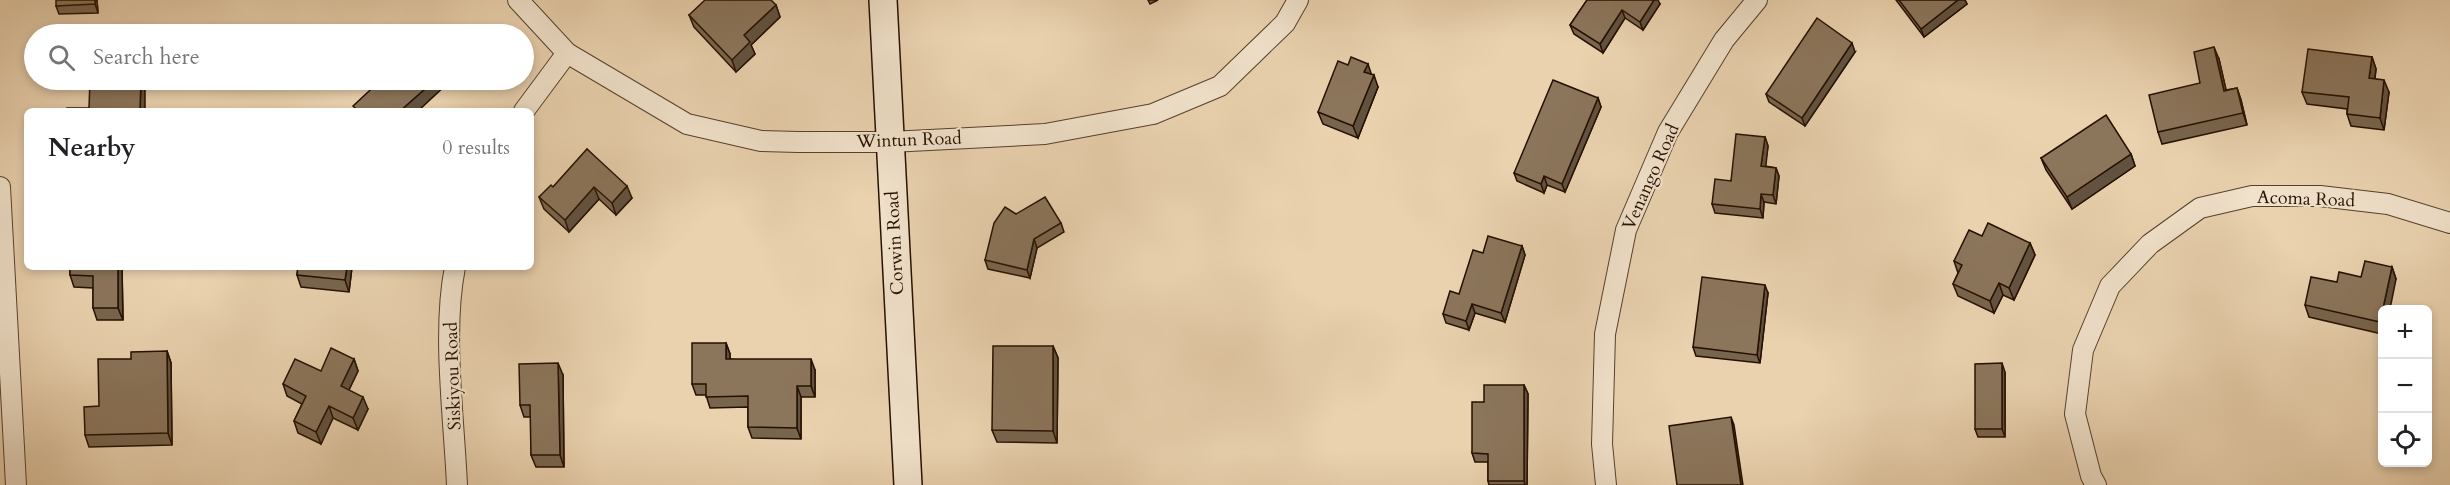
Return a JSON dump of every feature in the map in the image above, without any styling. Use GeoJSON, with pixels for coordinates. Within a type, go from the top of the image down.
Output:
{"type":"FeatureCollection","features":[{"type":"Feature","properties":{"kind":"main road","name":"Corwin Road"},"geometry":{"type":"LineString","coordinates":[[883,0],[908,485]]}},
{"type":"Feature","properties":{"kind":"street","name":"Wintun Road"},"geometry":{"type":"LineString","coordinates":[[518,0],[567,52],[687,124],[761,141],[890,142],[1045,134],[1153,114],[1220,86],[1285,23],[1298,0]]}},
{"type":"Feature","properties":{"kind":"street","name":"Venango Road"},"geometry":{"type":"LineString","coordinates":[[1606,485],[1602,444],[1605,334],[1626,230],[1668,132],[1724,40],[1757,0]]}},
{"type":"Feature","properties":{"kind":"street"},"geometry":{"type":"LineString","coordinates":[[527,108],[567,52]]}},
{"type":"Feature","properties":{"kind":"street"},"geometry":{"type":"LineString","coordinates":[[0,187],[16,485]]}},
{"type":"Feature","properties":{"kind":"street","name":"Acoma Road"},"geometry":{"type":"LineString","coordinates":[[2096,485],[2091,476],[2075,414],[2083,350],[2110,286],[2150,244],[2200,208],[2252,196],[2320,196],[2388,204],[2450,223]]}},
{"type":"Feature","properties":{"kind":"street","name":"Siskiyou Road"},"geometry":{"type":"LineString","coordinates":[[454,270],[450,352],[458,485]]}},
{"type":"Feature","properties":{"kind":"building"},"geometry":{"type":"Polygon","coordinates":[[[56,0],[95,0],[95,4],[56,6],[56,0]]]}},
{"type":"Feature","properties":{"kind":"building"},"geometry":{"type":"Polygon","coordinates":[[[705,0],[771,0],[776,5],[744,35],[750,42],[732,60],[689,15],[705,0]]]}},
{"type":"Feature","properties":{"kind":"building"},"geometry":{"type":"Polygon","coordinates":[[[1587,0],[1654,0],[1640,22],[1622,10],[1600,44],[1570,25],[1587,0]]]}},
{"type":"Feature","properties":{"kind":"building"},"geometry":{"type":"Polygon","coordinates":[[[1899,0],[1958,0],[1921,29],[1899,0]]]}},
{"type":"Feature","properties":{"kind":"building"},"geometry":{"type":"Polygon","coordinates":[[[1817,18],[1852,43],[1802,118],[1766,94],[1817,18]]]}},
{"type":"Feature","properties":{"kind":"building"},"geometry":{"type":"Polygon","coordinates":[[[2214,47],[2224,91],[2237,88],[2243,113],[2158,132],[2149,95],[2200,83],[2194,52],[2214,47]]]}},
{"type":"Feature","properties":{"kind":"building"},"geometry":{"type":"Polygon","coordinates":[[[2308,49],[2372,57],[2369,78],[2384,80],[2380,118],[2347,114],[2349,97],[2302,92],[2308,49]]]}},
{"type":"Feature","properties":{"kind":"building"},"geometry":{"type":"Polygon","coordinates":[[[1351,57],[1368,64],[1364,72],[1374,75],[1353,126],[1318,112],[1338,61],[1348,65],[1351,57]]]}},
{"type":"Feature","properties":{"kind":"building"},"geometry":{"type":"Polygon","coordinates":[[[1553,80],[1598,98],[1562,184],[1544,176],[1541,184],[1514,173],[1553,80]]]}},
{"type":"Feature","properties":{"kind":"building"},"geometry":{"type":"Polygon","coordinates":[[[90,90],[141,90],[140,108],[89,108],[90,90]]]}},
{"type":"Feature","properties":{"kind":"building"},"geometry":{"type":"Polygon","coordinates":[[[370,90],[424,90],[403,108],[355,108],[353,106],[370,90]]]}},
{"type":"Feature","properties":{"kind":"building"},"geometry":{"type":"Polygon","coordinates":[[[2106,115],[2131,154],[2067,197],[2041,158],[2106,115]]]}},
{"type":"Feature","properties":{"kind":"building"},"geometry":{"type":"Polygon","coordinates":[[[1736,134],[1765,137],[1761,166],[1776,168],[1773,195],[1761,194],[1760,209],[1712,204],[1715,179],[1731,181],[1736,134]]]}},
{"type":"Feature","properties":{"kind":"building"},"geometry":{"type":"Polygon","coordinates":[[[587,149],[627,186],[612,203],[594,187],[565,220],[539,197],[551,185],[553,187],[587,149]]]}},
{"type":"Feature","properties":{"kind":"building"},"geometry":{"type":"Polygon","coordinates":[[[1045,197],[1061,223],[1034,239],[1027,270],[985,260],[994,223],[1005,207],[1016,214],[1045,197]]]}},
{"type":"Feature","properties":{"kind":"building"},"geometry":{"type":"Polygon","coordinates":[[[1988,223],[2030,243],[2009,288],[1999,283],[1990,301],[1953,284],[1962,265],[1954,261],[1969,230],[1982,236],[1988,223]]]}},
{"type":"Feature","properties":{"kind":"building"},"geometry":{"type":"Polygon","coordinates":[[[1488,236],[1522,246],[1501,313],[1472,304],[1466,321],[1443,314],[1450,291],[1459,294],[1473,250],[1483,253],[1488,236]]]}},
{"type":"Feature","properties":{"kind":"building"},"geometry":{"type":"Polygon","coordinates":[[[2365,261],[2392,267],[2384,305],[2378,305],[2378,322],[2305,305],[2311,277],[2337,282],[2339,272],[2361,277],[2365,261]]]}},
{"type":"Feature","properties":{"kind":"building"},"geometry":{"type":"Polygon","coordinates":[[[70,270],[118,270],[118,308],[93,308],[93,276],[70,275],[70,270]]]}},
{"type":"Feature","properties":{"kind":"building"},"geometry":{"type":"Polygon","coordinates":[[[298,270],[347,270],[345,280],[297,275],[298,270]]]}},
{"type":"Feature","properties":{"kind":"building"},"geometry":{"type":"Polygon","coordinates":[[[1702,277],[1765,285],[1757,355],[1693,347],[1702,277]]]}},
{"type":"Feature","properties":{"kind":"building"},"geometry":{"type":"Polygon","coordinates":[[[692,343],[726,343],[726,359],[811,359],[811,386],[797,386],[797,428],[748,427],[748,396],[706,397],[706,384],[692,384],[692,343]]]}},
{"type":"Feature","properties":{"kind":"building"},"geometry":{"type":"Polygon","coordinates":[[[993,346],[1053,346],[1053,431],[992,430],[993,346]]]}},
{"type":"Feature","properties":{"kind":"building"},"geometry":{"type":"Polygon","coordinates":[[[331,348],[354,359],[341,386],[363,397],[353,418],[329,406],[316,432],[294,421],[306,396],[283,384],[295,359],[321,371],[331,348]]]}},
{"type":"Feature","properties":{"kind":"building"},"geometry":{"type":"Polygon","coordinates":[[[167,351],[168,433],[85,435],[84,407],[99,406],[98,359],[131,359],[131,352],[167,351]]]}},
{"type":"Feature","properties":{"kind":"building"},"geometry":{"type":"Polygon","coordinates":[[[558,363],[560,455],[531,455],[530,405],[520,405],[519,364],[558,363]]]}},
{"type":"Feature","properties":{"kind":"building"},"geometry":{"type":"Polygon","coordinates":[[[2002,363],[2002,429],[1975,429],[1975,364],[2002,363]]]}},
{"type":"Feature","properties":{"kind":"building"},"geometry":{"type":"Polygon","coordinates":[[[1484,385],[1524,385],[1524,481],[1488,481],[1488,454],[1472,453],[1472,402],[1484,402],[1484,385]]]}},
{"type":"Feature","properties":{"kind":"building"},"geometry":{"type":"Polygon","coordinates":[[[1731,417],[1741,485],[1677,485],[1669,426],[1731,417]]]}}]}
